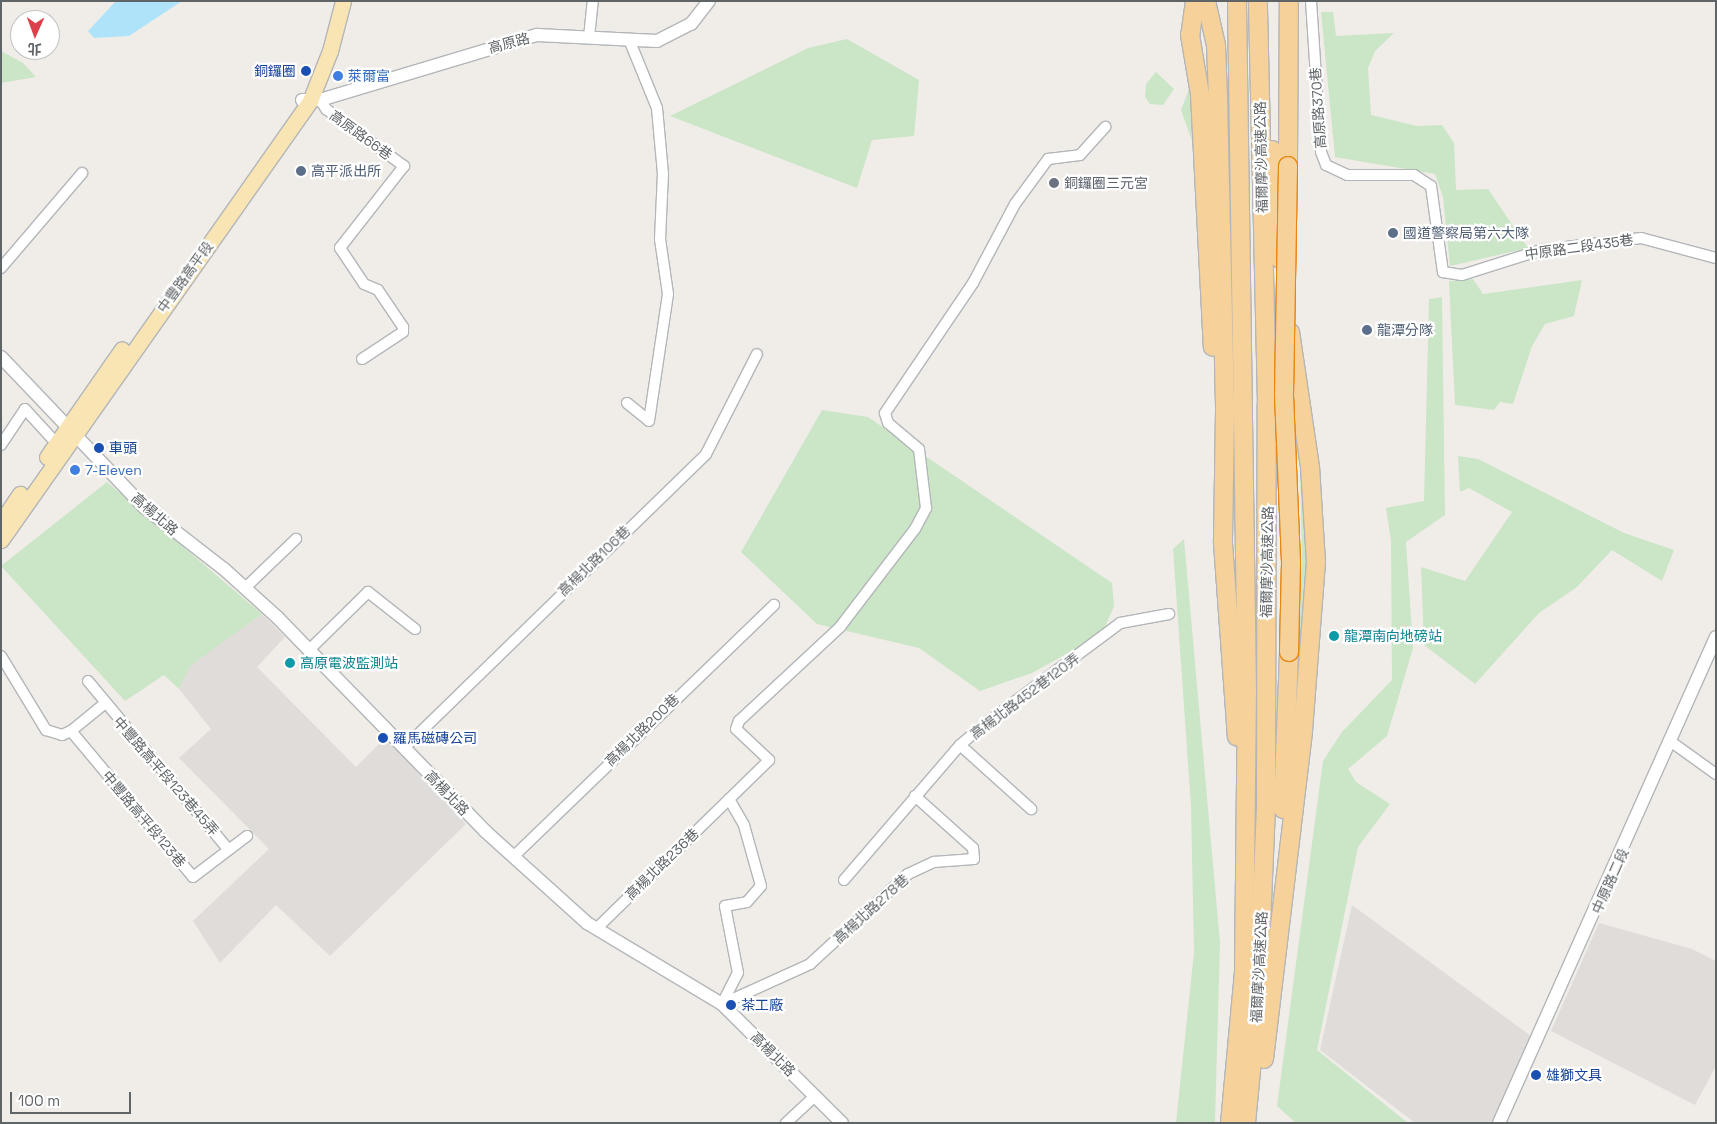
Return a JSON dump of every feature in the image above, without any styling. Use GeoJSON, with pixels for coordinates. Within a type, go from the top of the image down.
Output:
{"type":"FeatureCollection","features":[{"type":"Feature","properties":{"kind":"highway"},"geometry":{"type":"LineString","coordinates":[[1195,1],[1190,35],[1200,112],[1222,472]]}},
{"type":"Feature","properties":{"kind":"highway"},"geometry":{"type":"LineString","coordinates":[[1200,112],[1201,1]]}},
{"type":"Feature","properties":{"kind":"highway"},"geometry":{"type":"LineString","coordinates":[[1206,1],[1216,45],[1222,259],[1223,543],[1246,841]]}},
{"type":"Feature","properties":{"kind":"highway","name":"福爾摩沙高速公路"},"geometry":{"type":"LineString","coordinates":[[1230,1123],[1244,972],[1246,841],[1237,1]]}},
{"type":"Feature","properties":{"kind":"highway","name":"福爾摩沙高速公路"},"geometry":{"type":"LineString","coordinates":[[1246,1123],[1258,998],[1266,804],[1267,414],[1258,1]]}},
{"type":"Feature","properties":{"kind":"highway"},"geometry":{"type":"LineString","coordinates":[[1282,898],[1291,563],[1284,395],[1289,1]]}},
{"type":"Feature","properties":{"kind":"highway"},"geometry":{"type":"LineString","coordinates":[[1253,1123],[1303,731],[1316,562],[1310,467],[1283,282],[1268,90],[1258,43]]}},
{"type":"Feature","properties":{"kind":"main road","name":"中豐路高平段"},"geometry":{"type":"LineString","coordinates":[[311,98],[333,1]]}},
{"type":"Feature","properties":{"kind":"main road","name":"中豐路高平段"},"geometry":{"type":"LineString","coordinates":[[1,540],[70,431],[311,98],[343,1]]}},
{"type":"Feature","properties":{"kind":"main road","name":"中豐路高平段"},"geometry":{"type":"LineString","coordinates":[[1,522],[56,443],[70,431]]}},
{"type":"Feature","properties":{"kind":"street"},"geometry":{"type":"LineString","coordinates":[[589,37],[593,1]]}},
{"type":"Feature","properties":{"kind":"street","name":"高原路"},"geometry":{"type":"LineString","coordinates":[[311,98],[519,39],[549,35],[630,42],[676,34],[691,24],[709,1]]}},
{"type":"Feature","properties":{"kind":"street","name":"高原路370巷"},"geometry":{"type":"LineString","coordinates":[[1311,1],[1321,152],[1326,165],[1347,175],[1414,175],[1431,186],[1443,272]]}},
{"type":"Feature","properties":{"kind":"street"},"geometry":{"type":"LineString","coordinates":[[627,403],[649,421],[668,294],[660,239],[663,174],[657,108],[630,42]]}},
{"type":"Feature","properties":{"kind":"street","name":"高原路66巷"},"geometry":{"type":"LineString","coordinates":[[311,98],[404,166],[340,248],[364,284],[378,290],[403,327],[403,332],[362,360]]}},
{"type":"Feature","properties":{"kind":"street","name":"高楊北路236巷"},"geometry":{"type":"LineString","coordinates":[[596,929],[769,760],[736,729],[739,720],[840,627],[915,529],[926,508],[919,449],[888,423],[885,413],[973,283],[1015,204],[1048,159],[1080,155],[1105,126]]}},
{"type":"Feature","properties":{"kind":"street"},"geometry":{"type":"LineString","coordinates":[[1,268],[82,173]]}},
{"type":"Feature","properties":{"kind":"street","name":"中原路二段435巷"},"geometry":{"type":"LineString","coordinates":[[1443,272],[1462,275],[1540,250],[1641,238],[1716,258]]}},
{"type":"Feature","properties":{"kind":"street","name":"高楊北路106巷"},"geometry":{"type":"LineString","coordinates":[[404,748],[706,454],[757,354]]}},
{"type":"Feature","properties":{"kind":"street","name":"高楊北路"},"geometry":{"type":"LineString","coordinates":[[1,357],[144,507],[245,588],[309,650],[513,857],[596,929],[722,1004],[842,1123]]}},
{"type":"Feature","properties":{"kind":"street"},"geometry":{"type":"LineString","coordinates":[[1,445],[25,409],[56,443]]}},
{"type":"Feature","properties":{"kind":"street"},"geometry":{"type":"LineString","coordinates":[[245,588],[296,539]]}},
{"type":"Feature","properties":{"kind":"street"},"geometry":{"type":"LineString","coordinates":[[309,650],[368,592],[415,630]]}},
{"type":"Feature","properties":{"kind":"street","name":"高楊北路200巷"},"geometry":{"type":"LineString","coordinates":[[513,857],[774,605]]}},
{"type":"Feature","properties":{"kind":"street","name":"高楊北路452巷120弄"},"geometry":{"type":"LineString","coordinates":[[844,880],[960,745],[1120,623],[1169,614]]}},
{"type":"Feature","properties":{"kind":"street","name":"中原路二段"},"geometry":{"type":"LineString","coordinates":[[1500,1123],[1716,637]]}},
{"type":"Feature","properties":{"kind":"street","name":"中豐路高平段123巷"},"geometry":{"type":"LineString","coordinates":[[1,656],[40,723],[67,733],[192,877],[228,848],[247,836]]}},
{"type":"Feature","properties":{"kind":"street","name":"中豐路高平段123巷45弄"},"geometry":{"type":"LineString","coordinates":[[88,681],[104,704],[228,848]]}},
{"type":"Feature","properties":{"kind":"street"},"geometry":{"type":"LineString","coordinates":[[67,733],[104,704]]}},
{"type":"Feature","properties":{"kind":"street"},"geometry":{"type":"LineString","coordinates":[[1670,741],[1716,774]]}},
{"type":"Feature","properties":{"kind":"street"},"geometry":{"type":"LineString","coordinates":[[960,745],[1031,809]]}},
{"type":"Feature","properties":{"kind":"street","name":"高楊北路278巷"},"geometry":{"type":"LineString","coordinates":[[722,1004],[810,964],[908,874],[934,862],[974,859],[973,848],[915,796]]}},
{"type":"Feature","properties":{"kind":"street"},"geometry":{"type":"LineString","coordinates":[[722,1004],[738,973],[725,906],[747,902],[761,886],[744,825],[729,799]]}},
{"type":"Feature","properties":{"kind":"street"},"geometry":{"type":"LineString","coordinates":[[786,1123],[815,1096]]}},
{"type":"Feature","properties":{"kind":"shaded area"},"geometry":{"type":"Polygon","coordinates":[[[262,614],[285,637],[257,667],[356,767],[385,738],[466,824],[330,956],[276,905],[220,963],[193,921],[269,849],[179,758],[211,729],[179,689],[189,666],[262,614]]]}},
{"type":"Feature","properties":{"kind":"shaded area"},"geometry":{"type":"Polygon","coordinates":[[[1352,905],[1531,1036],[1494,1123],[1415,1123],[1320,1050],[1352,905]]]}},
{"type":"Feature","properties":{"kind":"shaded area"},"geometry":{"type":"Polygon","coordinates":[[[1599,923],[1692,949],[1716,961],[1716,1066],[1695,1105],[1551,1031],[1599,923]]]}},
{"type":"Feature","properties":{"kind":"green space"},"geometry":{"type":"Polygon","coordinates":[[[1321,12],[1333,12],[1336,36],[1394,33],[1375,51],[1368,68],[1371,115],[1417,126],[1442,125],[1454,143],[1456,190],[1488,189],[1528,248],[1450,266],[1443,197],[1435,174],[1335,157],[1321,12]]]}},
{"type":"Feature","properties":{"kind":"green space"},"geometry":{"type":"Polygon","coordinates":[[[847,39],[919,80],[914,136],[872,140],[857,188],[670,116],[808,48],[847,39]]]}},
{"type":"Feature","properties":{"kind":"green space"},"geometry":{"type":"Polygon","coordinates":[[[1,51],[10,56],[10,60],[18,60],[23,63],[36,77],[1,83],[1,51]]]}},
{"type":"Feature","properties":{"kind":"green space"},"geometry":{"type":"Polygon","coordinates":[[[1156,72],[1174,89],[1163,105],[1150,104],[1145,97],[1146,84],[1156,72]]]}},
{"type":"Feature","properties":{"kind":"green space"},"geometry":{"type":"Polygon","coordinates":[[[1191,84],[1196,152],[1181,110],[1191,84]]]}},
{"type":"Feature","properties":{"kind":"green space"},"geometry":{"type":"Polygon","coordinates":[[[1473,279],[1483,294],[1582,280],[1574,316],[1545,324],[1532,346],[1513,404],[1500,402],[1494,410],[1455,405],[1449,281],[1473,279]]]}},
{"type":"Feature","properties":{"kind":"green space"},"geometry":{"type":"Polygon","coordinates":[[[1442,297],[1445,515],[1406,542],[1413,648],[1387,736],[1348,769],[1356,782],[1390,804],[1358,847],[1317,1050],[1408,1123],[1296,1123],[1277,1106],[1323,761],[1342,732],[1392,680],[1391,541],[1386,508],[1424,501],[1429,299],[1442,297]]]}},
{"type":"Feature","properties":{"kind":"green space"},"geometry":{"type":"Polygon","coordinates":[[[822,410],[868,417],[1112,583],[1114,606],[1102,634],[1032,673],[980,691],[919,648],[817,624],[741,552],[822,410]]]}},
{"type":"Feature","properties":{"kind":"green space"},"geometry":{"type":"Polygon","coordinates":[[[1299,430],[1311,535],[1293,770],[1302,553],[1299,430]]]}},
{"type":"Feature","properties":{"kind":"green space"},"geometry":{"type":"Polygon","coordinates":[[[1458,456],[1478,459],[1624,533],[1674,550],[1662,581],[1612,550],[1577,587],[1539,613],[1475,684],[1424,645],[1421,567],[1465,581],[1512,512],[1469,488],[1460,492],[1458,456]]]}},
{"type":"Feature","properties":{"kind":"green space"},"geometry":{"type":"Polygon","coordinates":[[[107,482],[262,614],[190,666],[179,689],[164,675],[125,701],[1,566],[107,482]]]}},
{"type":"Feature","properties":{"kind":"green space"},"geometry":{"type":"Polygon","coordinates":[[[1184,539],[1220,943],[1215,1122],[1203,1123],[1176,1123],[1194,952],[1191,806],[1173,549],[1184,539]]]}},
{"type":"Feature","properties":{"kind":"water"},"geometry":{"type":"Polygon","coordinates":[[[116,1],[182,1],[129,36],[94,38],[88,31],[116,1]]]}},
{"type":"Feature","properties":{"kind":"place","name":"銅鑼圈"},"geometry":{"type":"Point","coordinates":[306,71]}},
{"type":"Feature","properties":{"kind":"place","name":"萊爾富"},"geometry":{"type":"Point","coordinates":[338,76]}},
{"type":"Feature","properties":{"kind":"place","name":"高平派出所"},"geometry":{"type":"Point","coordinates":[301,171]}},
{"type":"Feature","properties":{"kind":"place","name":"銅鑼圈三元宮"},"geometry":{"type":"Point","coordinates":[1054,183]}},
{"type":"Feature","properties":{"kind":"place","name":"國道警察局第六大隊"},"geometry":{"type":"Point","coordinates":[1393,233]}},
{"type":"Feature","properties":{"kind":"place","name":"龍潭分隊"},"geometry":{"type":"Point","coordinates":[1367,330]}},
{"type":"Feature","properties":{"kind":"place","name":"車頭"},"geometry":{"type":"Point","coordinates":[99,448]}},
{"type":"Feature","properties":{"kind":"place","name":"7-Eleven"},"geometry":{"type":"Point","coordinates":[75,470]}},
{"type":"Feature","properties":{"kind":"place","name":"龍潭南向地磅站"},"geometry":{"type":"Point","coordinates":[1334,636]}},
{"type":"Feature","properties":{"kind":"place","name":"高原電波監測站"},"geometry":{"type":"Point","coordinates":[290,663]}},
{"type":"Feature","properties":{"kind":"place","name":"羅馬磁磚公司"},"geometry":{"type":"Point","coordinates":[383,738]}},
{"type":"Feature","properties":{"kind":"place","name":"茶工廠"},"geometry":{"type":"Point","coordinates":[731,1005]}},
{"type":"Feature","properties":{"kind":"place","name":"雄獅文具"},"geometry":{"type":"Point","coordinates":[1536,1075]}}]}
